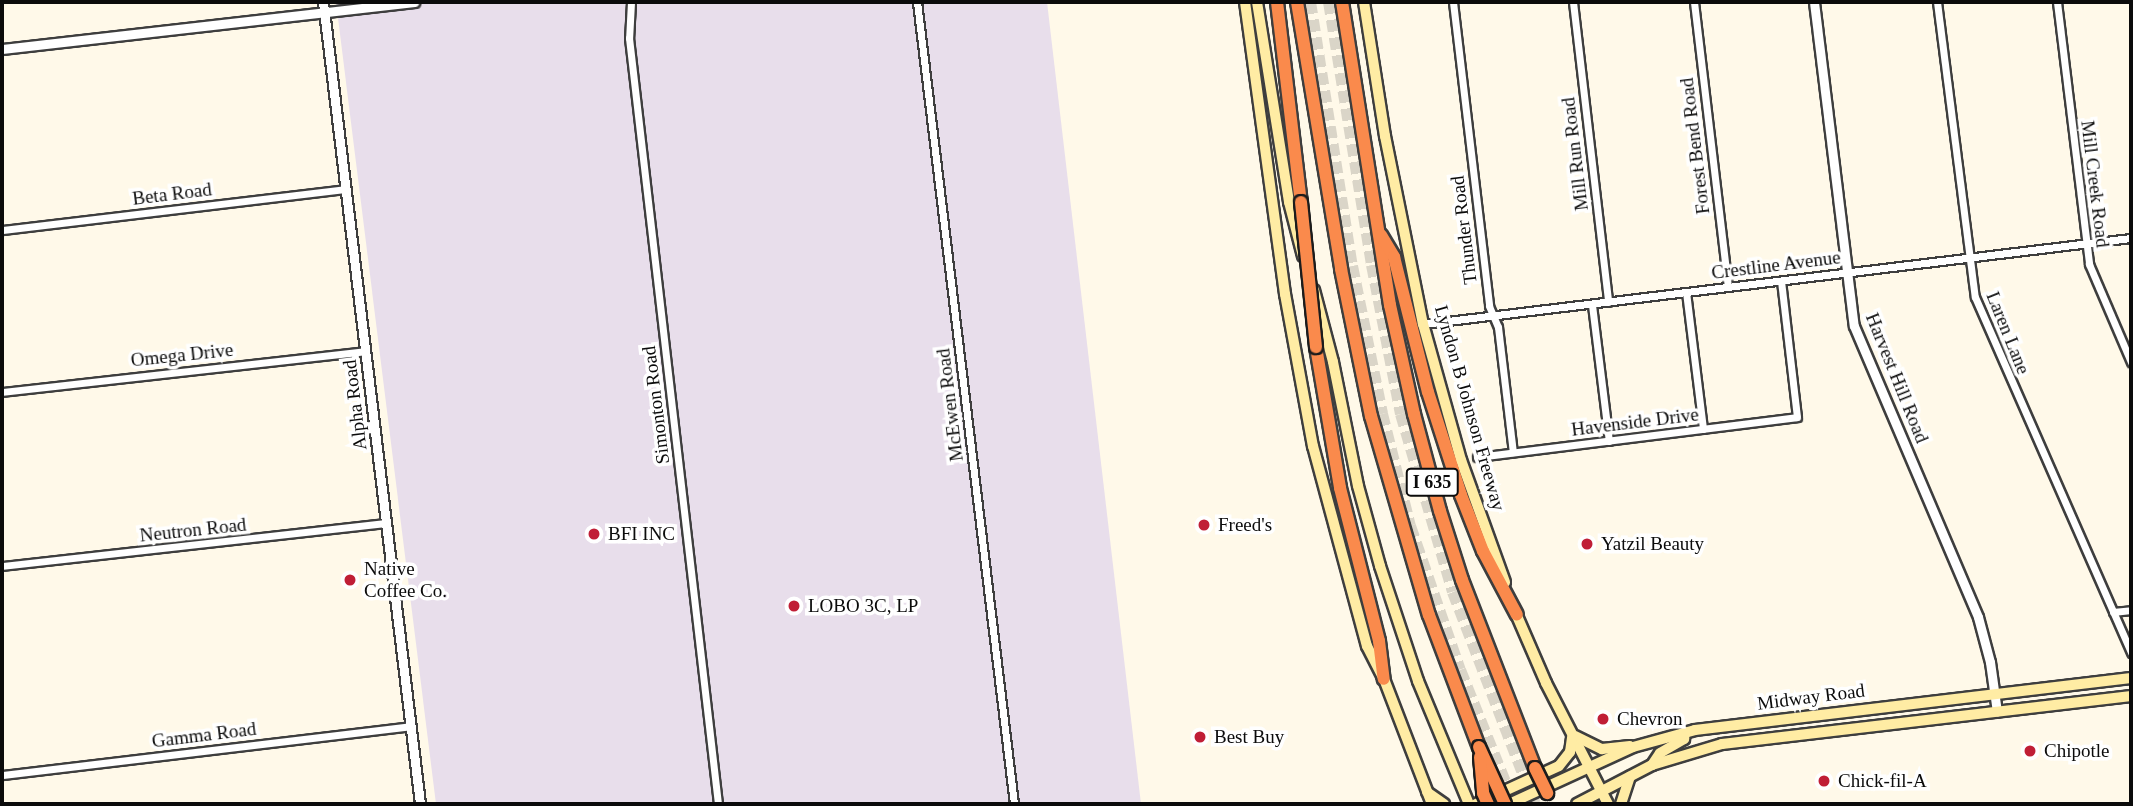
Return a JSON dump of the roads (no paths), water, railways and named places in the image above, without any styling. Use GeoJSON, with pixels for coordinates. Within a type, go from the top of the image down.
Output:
{"type":"FeatureCollection","features":[{"type":"Feature","properties":{"kind":"highway"},"geometry":{"type":"LineString","coordinates":[[1277,2],[1316,347],[1340,488],[1380,641],[1384,679]]}},
{"type":"Feature","properties":{"kind":"highway","name":"I 635"},"geometry":{"type":"LineString","coordinates":[[1297,2],[1343,281],[1371,416],[1429,615],[1479,747],[1507,804]]}},
{"type":"Feature","properties":{"kind":"highway","name":"I 635"},"geometry":{"type":"LineString","coordinates":[[1342,2],[1402,360],[1440,511],[1462,580],[1518,726],[1552,804]]}},
{"type":"Feature","properties":{"kind":"highway"},"geometry":{"type":"LineString","coordinates":[[1378,229],[1394,257],[1428,392],[1461,495],[1483,551],[1517,615]]}},
{"type":"Feature","properties":{"kind":"highway"},"geometry":{"type":"LineString","coordinates":[[1479,747],[1483,793],[1488,804]]}},
{"type":"Feature","properties":{"kind":"main road"},"geometry":{"type":"LineString","coordinates":[[1245,2],[1283,282],[1313,446],[1367,646],[1384,679],[1432,804]]}},
{"type":"Feature","properties":{"kind":"main road"},"geometry":{"type":"LineString","coordinates":[[1257,2],[1289,202],[1326,330],[1369,527],[1418,681],[1467,799]]}},
{"type":"Feature","properties":{"kind":"main road","name":"Lyndon B Johnson Freeway"},"geometry":{"type":"LineString","coordinates":[[1364,2],[1385,136],[1423,324],[1461,460],[1517,615],[1571,734],[1608,804]]}},
{"type":"Feature","properties":{"kind":"main road","name":"Midway Road"},"geometry":{"type":"LineString","coordinates":[[1507,804],[1640,745],[1685,732],[1879,706],[2131,678]]}},
{"type":"Feature","properties":{"kind":"main road","name":"Midway Road"},"geometry":{"type":"LineString","coordinates":[[1577,804],[1652,765],[1706,747],[2131,696]]}},
{"type":"Feature","properties":{"kind":"main road"},"geometry":{"type":"LineString","coordinates":[[1879,706],[1881,725]]}},
{"type":"Feature","properties":{"kind":"main road"},"geometry":{"type":"LineString","coordinates":[[1792,717],[1793,735]]}},
{"type":"Feature","properties":{"kind":"main road"},"geometry":{"type":"LineString","coordinates":[[1652,765],[1660,753],[1684,739],[1685,732]]}},
{"type":"Feature","properties":{"kind":"main road"},"geometry":{"type":"LineString","coordinates":[[1476,804],[1559,766],[1570,752],[1571,734],[1602,749],[1640,745]]}},
{"type":"Feature","properties":{"kind":"main road"},"geometry":{"type":"LineString","coordinates":[[1621,804],[1630,776]]}},
{"type":"Feature","properties":{"kind":"main road"},"geometry":{"type":"LineString","coordinates":[[1426,792],[1444,804]]}},
{"type":"Feature","properties":{"kind":"street"},"geometry":{"type":"LineString","coordinates":[[2,49],[324,7],[414,2]]}},
{"type":"Feature","properties":{"kind":"street","name":"Simonton Road"},"geometry":{"type":"LineString","coordinates":[[631,2],[629,38],[718,804]]}},
{"type":"Feature","properties":{"kind":"street","name":"McEwen Road"},"geometry":{"type":"LineString","coordinates":[[917,2],[1014,804]]}},
{"type":"Feature","properties":{"kind":"street","name":"Thunder Road"},"geometry":{"type":"LineString","coordinates":[[1453,2],[1489,306],[1498,327],[1513,452]]}},
{"type":"Feature","properties":{"kind":"street","name":"Mill Run Road"},"geometry":{"type":"LineString","coordinates":[[1573,2],[1608,302]]}},
{"type":"Feature","properties":{"kind":"street","name":"Forest Bend Road"},"geometry":{"type":"LineString","coordinates":[[1694,2],[1728,287]]}},
{"type":"Feature","properties":{"kind":"street","name":"Harvest Hill Road"},"geometry":{"type":"LineString","coordinates":[[1814,2],[1846,273],[1859,341],[1970,595],[1985,639],[1997,712]]}},
{"type":"Feature","properties":{"kind":"street","name":"Laren Lane"},"geometry":{"type":"LineString","coordinates":[[1937,2],[1969,258],[1980,312],[2131,653]]}},
{"type":"Feature","properties":{"kind":"street","name":"Mill Creek Road"},"geometry":{"type":"LineString","coordinates":[[2057,2],[2085,243],[2094,281],[2131,362]]}},
{"type":"Feature","properties":{"kind":"street","name":"Alpha Road"},"geometry":{"type":"LineString","coordinates":[[324,7],[420,804]]}},
{"type":"Feature","properties":{"kind":"street","name":"Beta Road"},"geometry":{"type":"LineString","coordinates":[[2,230],[346,189]]}},
{"type":"Feature","properties":{"kind":"street","name":"Crestline Avenue"},"geometry":{"type":"LineString","coordinates":[[1423,324],[2131,238]]}},
{"type":"Feature","properties":{"kind":"street","name":"Havenside Drive"},"geometry":{"type":"LineString","coordinates":[[1477,457],[1797,417],[1781,281]]}},
{"type":"Feature","properties":{"kind":"street"},"geometry":{"type":"LineString","coordinates":[[1686,292],[1703,429]]}},
{"type":"Feature","properties":{"kind":"street"},"geometry":{"type":"LineString","coordinates":[[1592,305],[1609,441]]}},
{"type":"Feature","properties":{"kind":"street","name":"Omega Drive"},"geometry":{"type":"LineString","coordinates":[[2,392],[366,351]]}},
{"type":"Feature","properties":{"kind":"street","name":"Neutron Road"},"geometry":{"type":"LineString","coordinates":[[2,566],[387,523]]}},
{"type":"Feature","properties":{"kind":"street"},"geometry":{"type":"LineString","coordinates":[[2113,612],[2131,610]]}},
{"type":"Feature","properties":{"kind":"street","name":"Gamma Road"},"geometry":{"type":"LineString","coordinates":[[2,775],[411,726]]}},
{"type":"Feature","properties":{"kind":"tunnel"},"geometry":{"type":"LineString","coordinates":[[1310,2],[1352,266],[1382,414],[1410,526],[1460,670],[1514,804]]}},
{"type":"Feature","properties":{"kind":"tunnel"},"geometry":{"type":"LineString","coordinates":[[1329,2],[1372,265],[1401,414],[1453,592],[1535,804]]}},
{"type":"Feature","properties":{"kind":"place","name":"Freed's"},"geometry":{"type":"Point","coordinates":[1204,525]}},
{"type":"Feature","properties":{"kind":"place","name":"BFI INC"},"geometry":{"type":"Point","coordinates":[594,534]}},
{"type":"Feature","properties":{"kind":"place","name":"Yatzil Beauty"},"geometry":{"type":"Point","coordinates":[1587,544]}},
{"type":"Feature","properties":{"kind":"place","name":"Native Coffee Co."},"geometry":{"type":"Point","coordinates":[350,580]}},
{"type":"Feature","properties":{"kind":"place","name":"LOBO 3C, LP"},"geometry":{"type":"Point","coordinates":[794,606]}},
{"type":"Feature","properties":{"kind":"place","name":"Chevron"},"geometry":{"type":"Point","coordinates":[1603,719]}},
{"type":"Feature","properties":{"kind":"place","name":"Best Buy"},"geometry":{"type":"Point","coordinates":[1200,737]}},
{"type":"Feature","properties":{"kind":"place","name":"Chipotle"},"geometry":{"type":"Point","coordinates":[2030,751]}},
{"type":"Feature","properties":{"kind":"place","name":"Chick-fil-A"},"geometry":{"type":"Point","coordinates":[1824,781]}}]}
